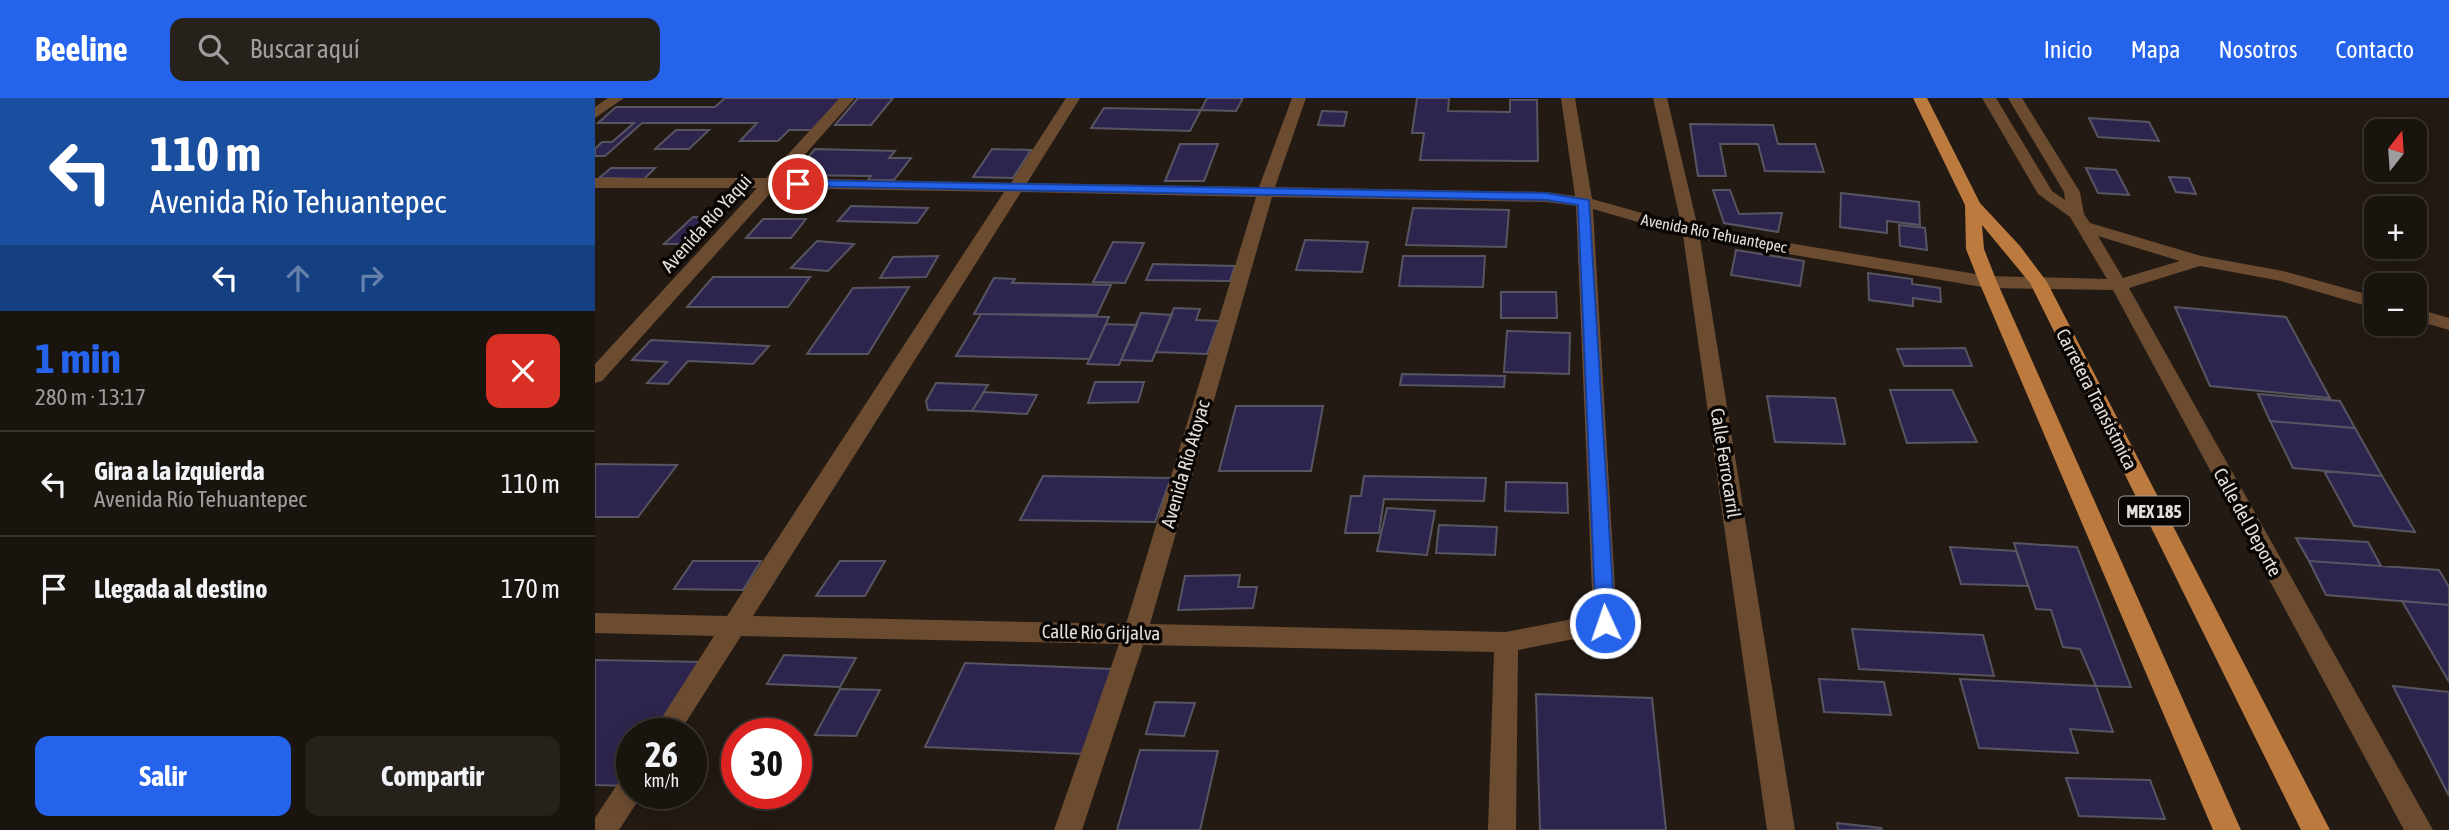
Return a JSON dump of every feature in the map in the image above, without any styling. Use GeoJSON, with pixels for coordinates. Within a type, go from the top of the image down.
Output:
{"type":"FeatureCollection","features":[{"type":"Feature","properties":{"kind":"main road","name":"Carretera Transistmica"},"geometry":{"type":"LineString","coordinates":[[1920,98],[1973,205],[2014,250],[2038,282],[2316,830]]}},
{"type":"Feature","properties":{"kind":"main road","name":"Carretera Transistmica"},"geometry":{"type":"LineString","coordinates":[[1973,205],[1975,248],[1988,282],[2227,830]]}},
{"type":"Feature","properties":{"kind":"street"},"geometry":{"type":"LineString","coordinates":[[595,114],[617,98]]}},
{"type":"Feature","properties":{"kind":"street","name":"Avenida Río Yaqui"},"geometry":{"type":"LineString","coordinates":[[595,376],[848,98]]}},
{"type":"Feature","properties":{"kind":"street"},"geometry":{"type":"LineString","coordinates":[[675,718],[1073,98]]}},
{"type":"Feature","properties":{"kind":"street","name":"Avenida Río Atoyac"},"geometry":{"type":"LineString","coordinates":[[1069,830],[1135,633],[1266,190],[1300,98]]}},
{"type":"Feature","properties":{"kind":"street"},"geometry":{"type":"LineString","coordinates":[[1568,98],[1584,202]]}},
{"type":"Feature","properties":{"kind":"street","name":"Calle Ferrocarril"},"geometry":{"type":"LineString","coordinates":[[1660,98],[1691,232],[1781,830]]}},
{"type":"Feature","properties":{"kind":"street","name":"Calle del Deporte"},"geometry":{"type":"LineString","coordinates":[[1989,98],[2046,194],[2080,220]]}},
{"type":"Feature","properties":{"kind":"street","name":"Calle del Deporte"},"geometry":{"type":"LineString","coordinates":[[2015,98],[2072,192],[2080,220],[2119,285],[2419,830]]}},
{"type":"Feature","properties":{"kind":"street","name":"Avenida Río Tehuantepec"},"geometry":{"type":"LineString","coordinates":[[595,183],[1266,190],[1546,197],[1584,202],[1691,232],[1988,282],[2119,285],[2199,261]]}},
{"type":"Feature","properties":{"kind":"street","name":"Calle Río Grijalva"},"geometry":{"type":"LineString","coordinates":[[595,623],[1506,642],[1605,623],[1584,202]]}},
{"type":"Feature","properties":{"kind":"street"},"geometry":{"type":"LineString","coordinates":[[2080,220],[2199,261],[2283,276],[2364,299]]}},
{"type":"Feature","properties":{"kind":"street"},"geometry":{"type":"LineString","coordinates":[[2427,318],[2449,324]]}},
{"type":"Feature","properties":{"kind":"street"},"geometry":{"type":"LineString","coordinates":[[1502,830],[1506,642]]}},
{"type":"Feature","properties":{"kind":"street"},"geometry":{"type":"LineString","coordinates":[[603,830],[617,809]]}},
{"type":"Feature","properties":{"kind":"building"},"geometry":{"type":"Polygon","coordinates":[[[725,98],[841,98],[813,130],[789,130],[778,141],[740,141],[757,123],[642,123],[605,156],[595,156],[595,149],[602,142],[612,142],[634,123],[598,123],[616,107],[715,107],[725,98]]]}},
{"type":"Feature","properties":{"kind":"building"},"geometry":{"type":"Polygon","coordinates":[[[858,98],[893,98],[871,125],[835,125],[858,98]]]}},
{"type":"Feature","properties":{"kind":"building"},"geometry":{"type":"Polygon","coordinates":[[[1207,98],[1243,98],[1236,111],[1201,110],[1207,98]]]}},
{"type":"Feature","properties":{"kind":"building"},"geometry":{"type":"Polygon","coordinates":[[[1417,98],[1449,98],[1448,111],[1510,112],[1510,100],[1537,100],[1538,161],[1420,160],[1424,133],[1412,133],[1417,98]]]}},
{"type":"Feature","properties":{"kind":"building"},"geometry":{"type":"Polygon","coordinates":[[[1104,108],[1201,110],[1190,131],[1091,128],[1104,108]]]}},
{"type":"Feature","properties":{"kind":"building"},"geometry":{"type":"Polygon","coordinates":[[[1322,111],[1347,112],[1344,126],[1318,125],[1322,111]]]}},
{"type":"Feature","properties":{"kind":"building"},"geometry":{"type":"Polygon","coordinates":[[[2089,118],[2149,122],[2159,141],[2098,137],[2089,118]]]}},
{"type":"Feature","properties":{"kind":"building"},"geometry":{"type":"Polygon","coordinates":[[[1690,124],[1773,125],[1778,144],[1815,144],[1824,172],[1765,171],[1758,144],[1720,144],[1726,176],[1698,176],[1690,124]]]}},
{"type":"Feature","properties":{"kind":"building"},"geometry":{"type":"Polygon","coordinates":[[[676,130],[709,130],[689,149],[655,149],[676,130]]]}},
{"type":"Feature","properties":{"kind":"building"},"geometry":{"type":"Polygon","coordinates":[[[1180,144],[1218,144],[1204,181],[1165,181],[1180,144]]]}},
{"type":"Feature","properties":{"kind":"building"},"geometry":{"type":"Polygon","coordinates":[[[815,149],[895,151],[889,158],[911,158],[894,180],[868,180],[871,176],[793,175],[815,149]]]}},
{"type":"Feature","properties":{"kind":"building"},"geometry":{"type":"Polygon","coordinates":[[[992,149],[1031,150],[1013,178],[973,177],[992,149]]]}},
{"type":"Feature","properties":{"kind":"building"},"geometry":{"type":"Polygon","coordinates":[[[611,168],[655,168],[644,179],[599,178],[611,168]]]}},
{"type":"Feature","properties":{"kind":"building"},"geometry":{"type":"Polygon","coordinates":[[[2086,168],[2116,170],[2129,195],[2098,193],[2086,168]]]}},
{"type":"Feature","properties":{"kind":"building"},"geometry":{"type":"Polygon","coordinates":[[[2169,177],[2189,178],[2196,194],[2176,192],[2169,177]]]}},
{"type":"Feature","properties":{"kind":"building"},"geometry":{"type":"Polygon","coordinates":[[[1713,190],[1730,190],[1739,214],[1782,213],[1778,232],[1724,223],[1713,190]]]}},
{"type":"Feature","properties":{"kind":"building"},"geometry":{"type":"Polygon","coordinates":[[[1841,193],[1919,202],[1920,225],[1887,221],[1887,233],[1840,227],[1841,193]]]}},
{"type":"Feature","properties":{"kind":"building"},"geometry":{"type":"Polygon","coordinates":[[[851,206],[928,208],[917,223],[838,221],[851,206]]]}},
{"type":"Feature","properties":{"kind":"building"},"geometry":{"type":"Polygon","coordinates":[[[1413,208],[1509,210],[1506,247],[1406,245],[1413,208]]]}},
{"type":"Feature","properties":{"kind":"building"},"geometry":{"type":"Polygon","coordinates":[[[693,217],[719,218],[695,244],[664,244],[693,217]]]}},
{"type":"Feature","properties":{"kind":"building"},"geometry":{"type":"Polygon","coordinates":[[[763,219],[806,219],[791,238],[746,238],[763,219]]]}},
{"type":"Feature","properties":{"kind":"building"},"geometry":{"type":"Polygon","coordinates":[[[1899,225],[1925,228],[1927,250],[1900,246],[1899,225]]]}},
{"type":"Feature","properties":{"kind":"building"},"geometry":{"type":"Polygon","coordinates":[[[1305,240],[1368,242],[1362,272],[1296,270],[1305,240]]]}},
{"type":"Feature","properties":{"kind":"building"},"geometry":{"type":"Polygon","coordinates":[[[817,241],[854,244],[828,271],[791,268],[817,241]]]}},
{"type":"Feature","properties":{"kind":"building"},"geometry":{"type":"Polygon","coordinates":[[[1113,242],[1144,243],[1125,283],[1093,282],[1113,242]]]}},
{"type":"Feature","properties":{"kind":"building"},"geometry":{"type":"Polygon","coordinates":[[[1736,250],[1804,261],[1800,286],[1731,275],[1736,250]]]}},
{"type":"Feature","properties":{"kind":"building"},"geometry":{"type":"Polygon","coordinates":[[[938,256],[926,277],[880,278],[893,257],[938,256]]]}},
{"type":"Feature","properties":{"kind":"building"},"geometry":{"type":"Polygon","coordinates":[[[1403,256],[1485,256],[1483,287],[1399,286],[1403,256]]]}},
{"type":"Feature","properties":{"kind":"building"},"geometry":{"type":"Polygon","coordinates":[[[1153,264],[1235,266],[1230,281],[1146,280],[1153,264]]]}},
{"type":"Feature","properties":{"kind":"building"},"geometry":{"type":"Polygon","coordinates":[[[1868,273],[1912,279],[1912,284],[1940,288],[1941,302],[1913,298],[1913,306],[1869,300],[1868,273]]]}},
{"type":"Feature","properties":{"kind":"building"},"geometry":{"type":"Polygon","coordinates":[[[713,277],[810,277],[788,307],[687,307],[713,277]]]}},
{"type":"Feature","properties":{"kind":"building"},"geometry":{"type":"Polygon","coordinates":[[[994,278],[1015,279],[1012,283],[1111,285],[1097,315],[974,314],[994,278]]]}},
{"type":"Feature","properties":{"kind":"building"},"geometry":{"type":"Polygon","coordinates":[[[909,287],[868,354],[807,354],[853,288],[909,287]]]}},
{"type":"Feature","properties":{"kind":"building"},"geometry":{"type":"Polygon","coordinates":[[[1501,292],[1556,292],[1557,318],[1501,318],[1501,292]]]}},
{"type":"Feature","properties":{"kind":"building"},"geometry":{"type":"Polygon","coordinates":[[[2175,307],[2286,317],[2330,398],[2210,386],[2175,307]]]}},
{"type":"Feature","properties":{"kind":"building"},"geometry":{"type":"Polygon","coordinates":[[[1174,308],[1200,309],[1196,320],[1219,321],[1207,354],[1156,352],[1174,308]]]}},
{"type":"Feature","properties":{"kind":"building"},"geometry":{"type":"Polygon","coordinates":[[[1141,313],[1172,315],[1152,361],[1121,360],[1141,313]]]}},
{"type":"Feature","properties":{"kind":"building"},"geometry":{"type":"Polygon","coordinates":[[[981,314],[1109,317],[1090,359],[956,356],[981,314]]]}},
{"type":"Feature","properties":{"kind":"building"},"geometry":{"type":"Polygon","coordinates":[[[1106,324],[1137,325],[1119,365],[1087,364],[1106,324]]]}},
{"type":"Feature","properties":{"kind":"building"},"geometry":{"type":"Polygon","coordinates":[[[1507,331],[1570,333],[1569,374],[1504,372],[1507,331]]]}},
{"type":"Feature","properties":{"kind":"building"},"geometry":{"type":"Polygon","coordinates":[[[651,340],[769,346],[753,364],[688,361],[668,384],[647,383],[667,362],[632,360],[651,340]]]}},
{"type":"Feature","properties":{"kind":"building"},"geometry":{"type":"Polygon","coordinates":[[[1965,348],[1972,366],[1904,366],[1897,349],[1965,348]]]}},
{"type":"Feature","properties":{"kind":"building"},"geometry":{"type":"Polygon","coordinates":[[[1402,374],[1505,376],[1504,387],[1400,385],[1402,374]]]}},
{"type":"Feature","properties":{"kind":"building"},"geometry":{"type":"Polygon","coordinates":[[[1095,382],[1144,382],[1138,402],[1088,403],[1095,382]]]}},
{"type":"Feature","properties":{"kind":"building"},"geometry":{"type":"Polygon","coordinates":[[[936,383],[988,385],[972,411],[928,410],[926,401],[936,383]]]}},
{"type":"Feature","properties":{"kind":"building"},"geometry":{"type":"Polygon","coordinates":[[[1890,390],[1952,390],[1977,442],[1907,443],[1890,390]]]}},
{"type":"Feature","properties":{"kind":"building"},"geometry":{"type":"Polygon","coordinates":[[[984,392],[1037,395],[1027,414],[972,411],[984,392]]]}},
{"type":"Feature","properties":{"kind":"building"},"geometry":{"type":"Polygon","coordinates":[[[2258,394],[2340,401],[2355,428],[2270,421],[2258,394]]]}},
{"type":"Feature","properties":{"kind":"building"},"geometry":{"type":"Polygon","coordinates":[[[1767,396],[1835,398],[1845,444],[1775,442],[1767,396]]]}},
{"type":"Feature","properties":{"kind":"building"},"geometry":{"type":"Polygon","coordinates":[[[1236,406],[1323,406],[1311,471],[1219,471],[1236,406]]]}},
{"type":"Feature","properties":{"kind":"building"},"geometry":{"type":"Polygon","coordinates":[[[2270,421],[2355,428],[2382,476],[2293,468],[2270,421]]]}},
{"type":"Feature","properties":{"kind":"building"},"geometry":{"type":"Polygon","coordinates":[[[595,464],[677,465],[638,517],[595,517],[595,464]]]}},
{"type":"Feature","properties":{"kind":"building"},"geometry":{"type":"Polygon","coordinates":[[[2324,471],[2382,476],[2415,532],[2354,526],[2324,471]]]}},
{"type":"Feature","properties":{"kind":"building"},"geometry":{"type":"Polygon","coordinates":[[[1043,476],[1171,478],[1155,522],[1020,520],[1043,476]]]}},
{"type":"Feature","properties":{"kind":"building"},"geometry":{"type":"Polygon","coordinates":[[[1364,476],[1486,478],[1484,501],[1384,499],[1379,533],[1345,533],[1351,496],[1361,496],[1364,476]]]}},
{"type":"Feature","properties":{"kind":"building"},"geometry":{"type":"Polygon","coordinates":[[[1506,482],[1567,483],[1568,513],[1505,511],[1506,482]]]}},
{"type":"Feature","properties":{"kind":"building"},"geometry":{"type":"Polygon","coordinates":[[[1387,508],[1435,511],[1427,555],[1377,551],[1387,508]]]}},
{"type":"Feature","properties":{"kind":"building"},"geometry":{"type":"Polygon","coordinates":[[[1439,525],[1497,527],[1495,555],[1436,553],[1439,525]]]}},
{"type":"Feature","properties":{"kind":"building"},"geometry":{"type":"Polygon","coordinates":[[[2296,538],[2368,542],[2381,566],[2309,561],[2296,538]]]}},
{"type":"Feature","properties":{"kind":"building"},"geometry":{"type":"Polygon","coordinates":[[[2014,543],[2077,547],[2131,687],[2096,686],[2080,649],[2063,647],[2051,610],[2036,609],[2014,543]]]}},
{"type":"Feature","properties":{"kind":"building"},"geometry":{"type":"Polygon","coordinates":[[[1950,547],[2016,551],[2028,586],[1961,584],[1950,547]]]}},
{"type":"Feature","properties":{"kind":"building"},"geometry":{"type":"Polygon","coordinates":[[[693,561],[761,561],[743,590],[674,589],[693,561]]]}},
{"type":"Feature","properties":{"kind":"building"},"geometry":{"type":"Polygon","coordinates":[[[840,561],[885,561],[865,596],[816,596],[840,561]]]}},
{"type":"Feature","properties":{"kind":"building"},"geometry":{"type":"Polygon","coordinates":[[[2309,561],[2439,570],[2449,587],[2449,605],[2326,595],[2309,561]]]}},
{"type":"Feature","properties":{"kind":"building"},"geometry":{"type":"Polygon","coordinates":[[[1240,575],[1238,587],[1257,587],[1253,608],[1178,610],[1185,576],[1240,575]]]}},
{"type":"Feature","properties":{"kind":"building"},"geometry":{"type":"Polygon","coordinates":[[[2402,601],[2449,605],[2449,682],[2402,601]]]}},
{"type":"Feature","properties":{"kind":"building"},"geometry":{"type":"Polygon","coordinates":[[[1852,629],[1983,635],[1994,676],[1859,669],[1852,629]]]}},
{"type":"Feature","properties":{"kind":"building"},"geometry":{"type":"Polygon","coordinates":[[[784,655],[856,658],[840,687],[767,684],[784,655]]]}},
{"type":"Feature","properties":{"kind":"building"},"geometry":{"type":"Polygon","coordinates":[[[595,660],[704,662],[669,718],[616,718],[616,786],[595,785],[595,660]]]}},
{"type":"Feature","properties":{"kind":"building"},"geometry":{"type":"Polygon","coordinates":[[[965,663],[1112,669],[1085,754],[925,747],[965,663]]]}},
{"type":"Feature","properties":{"kind":"building"},"geometry":{"type":"Polygon","coordinates":[[[1819,679],[1884,682],[1891,715],[1824,712],[1819,679]]]}},
{"type":"Feature","properties":{"kind":"building"},"geometry":{"type":"Polygon","coordinates":[[[1960,679],[2096,686],[2113,732],[2070,729],[2078,753],[1979,748],[1960,679]]]}},
{"type":"Feature","properties":{"kind":"building"},"geometry":{"type":"Polygon","coordinates":[[[2393,686],[2449,692],[2449,796],[2393,686]]]}},
{"type":"Feature","properties":{"kind":"building"},"geometry":{"type":"Polygon","coordinates":[[[840,689],[880,690],[856,736],[815,735],[840,689]]]}},
{"type":"Feature","properties":{"kind":"building"},"geometry":{"type":"Polygon","coordinates":[[[1536,694],[1652,698],[1666,830],[1540,830],[1536,694]]]}},
{"type":"Feature","properties":{"kind":"building"},"geometry":{"type":"Polygon","coordinates":[[[1155,702],[1195,703],[1184,736],[1146,734],[1155,702]]]}},
{"type":"Feature","properties":{"kind":"building"},"geometry":{"type":"Polygon","coordinates":[[[1140,750],[1218,751],[1200,830],[1117,830],[1140,750]]]}},
{"type":"Feature","properties":{"kind":"building"},"geometry":{"type":"Polygon","coordinates":[[[2066,778],[2150,780],[2165,819],[2079,816],[2066,778]]]}},
{"type":"Feature","properties":{"kind":"building"},"geometry":{"type":"Polygon","coordinates":[[[1837,823],[1881,828],[1882,830],[1838,830],[1837,823]]]}},
{"type":"Feature","properties":{"kind":"route"},"geometry":{"type":"LineString","coordinates":[[798,184],[1014,189],[1266,190],[1546,197],[1584,202],[1605,623]]}}]}
